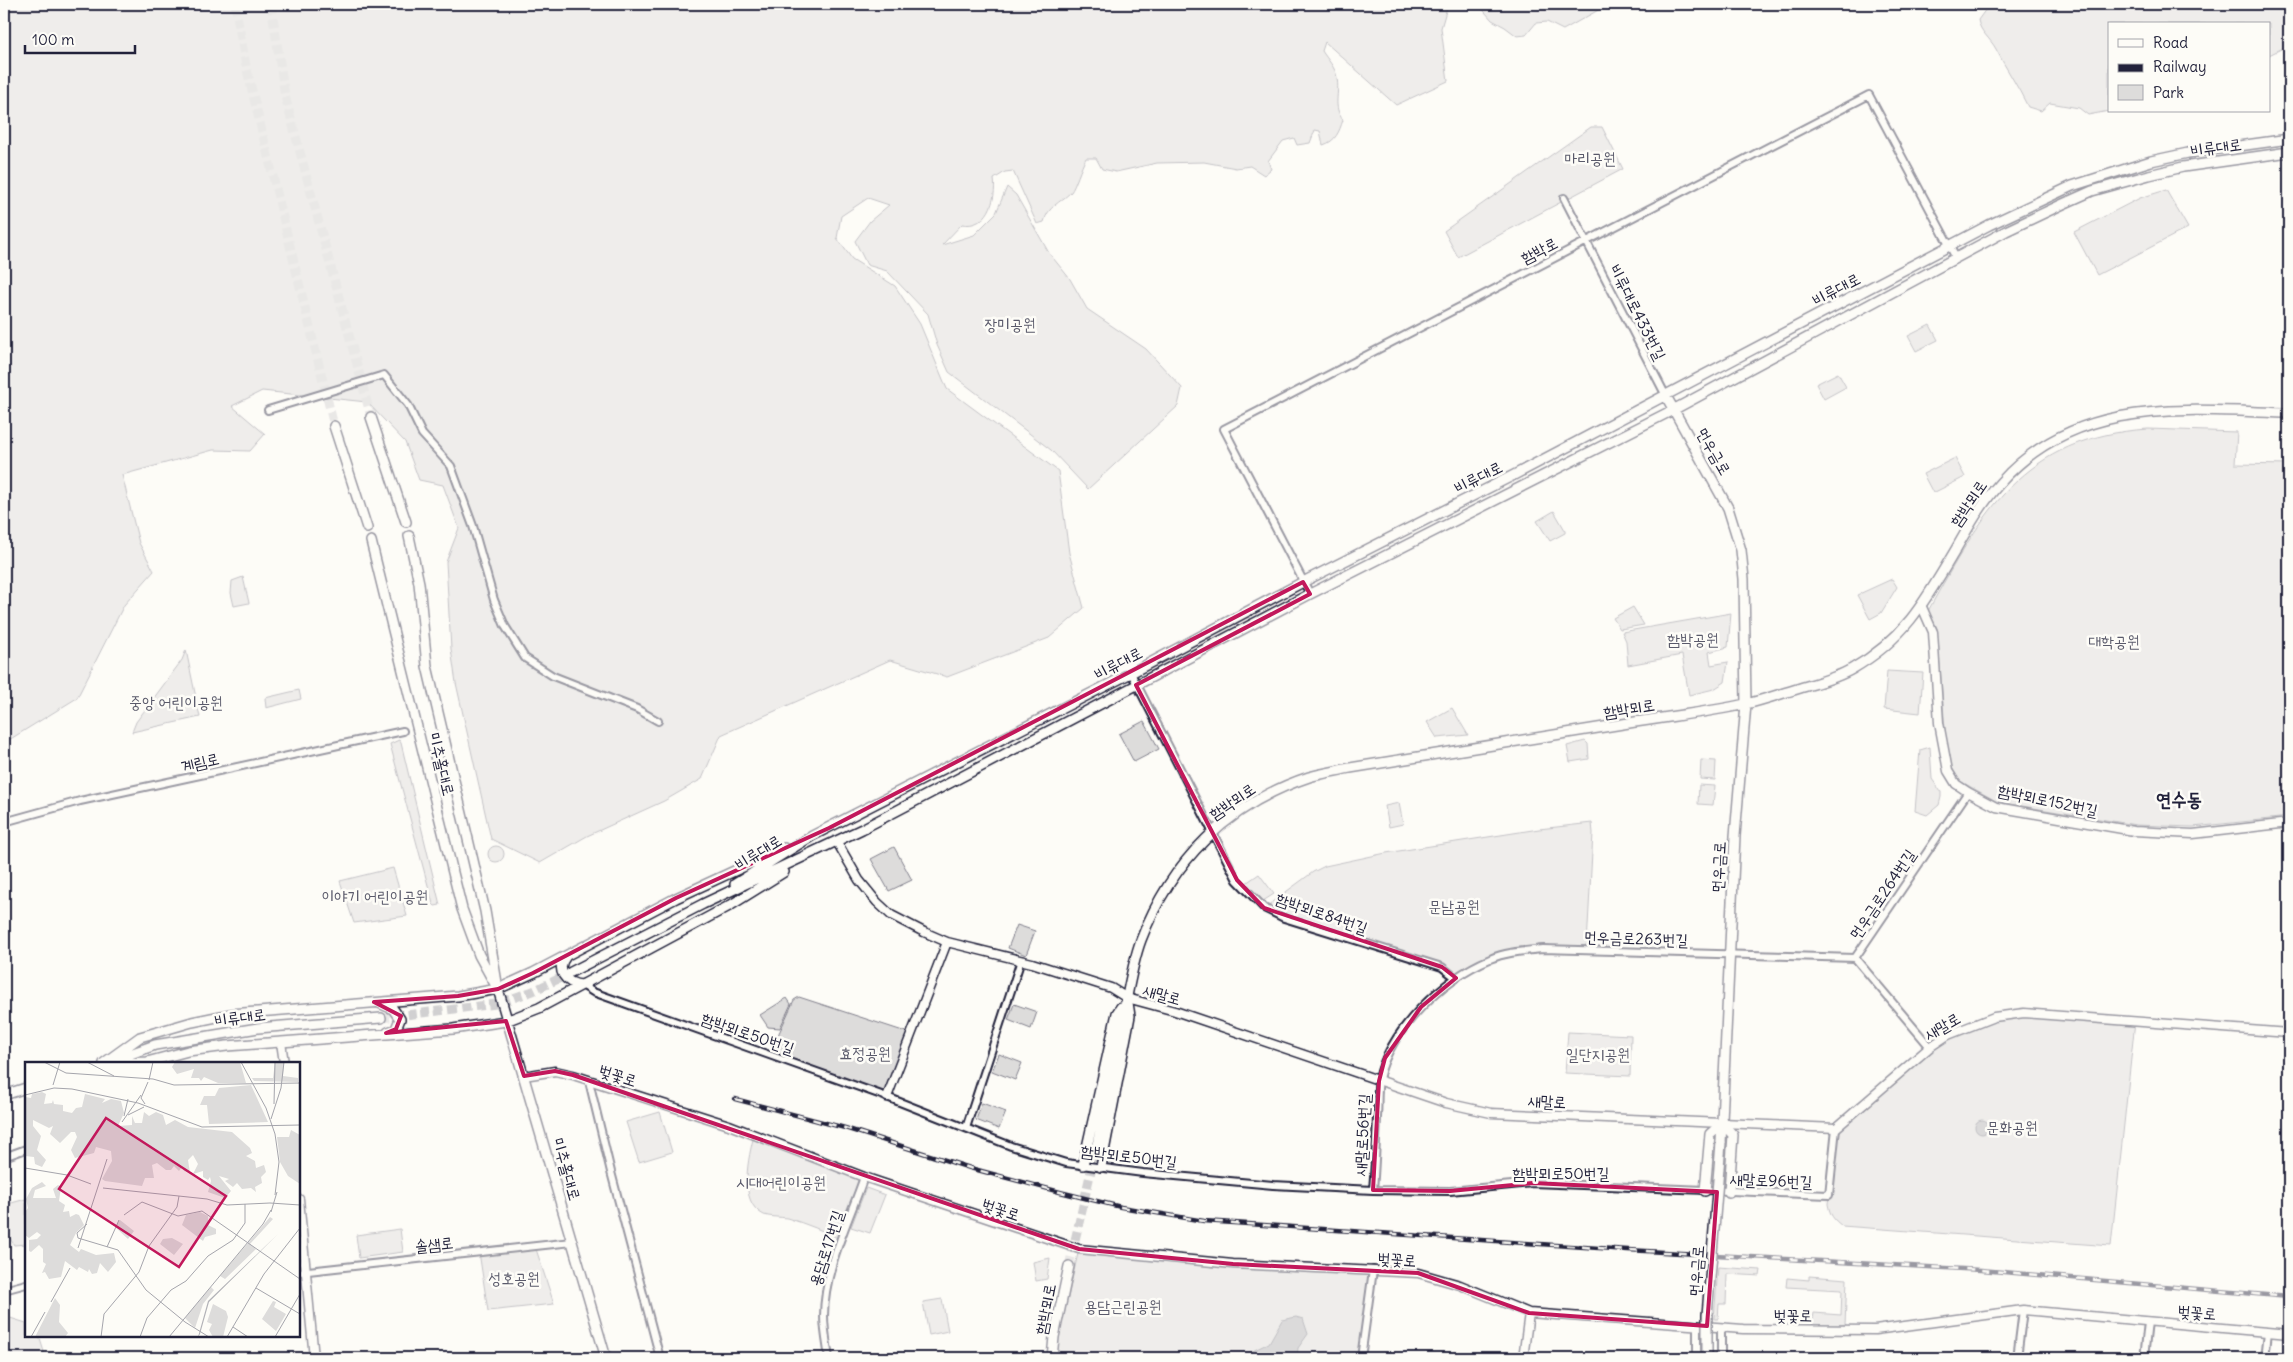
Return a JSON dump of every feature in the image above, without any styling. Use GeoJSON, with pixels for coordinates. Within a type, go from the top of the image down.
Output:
{"type":"FeatureCollection","features":[{"type":"Feature","properties":{"kind":"main road","name":"비류대로"},"geometry":{"type":"LineString","coordinates":[[703,904],[812,836],[1131,674],[1303,582],[1666,396],[1989,225],[2072,186],[2151,161],[2179,155],[2289,139]]}},
{"type":"Feature","properties":{"kind":"main road","name":"비류대로"},"geometry":{"type":"LineString","coordinates":[[571,972],[703,904],[837,842],[1310,594],[1674,410],[2006,231],[2092,191],[2183,167],[2289,152]]}},
{"type":"Feature","properties":{"kind":"main road","name":"먼우금로"},"geometry":{"type":"LineString","coordinates":[[1666,396],[1723,497],[1739,542],[1744,579],[1746,704],[1735,836],[1721,1143],[1708,1315],[1707,1358]]}},
{"type":"Feature","properties":{"kind":"main road","name":"함박뫼로"},"geometry":{"type":"LineString","coordinates":[[1098,1145],[1140,942],[1166,886],[1186,859],[1214,832],[1252,803],[1278,789],[1310,776],[1360,766],[1746,704],[1829,680],[1852,669],[1874,655],[1903,629],[1922,607],[1982,505],[2000,482],[2022,461],[2045,444],[2076,428],[2110,418],[2173,409],[2289,413]]}},
{"type":"Feature","properties":{"kind":"main road"},"geometry":{"type":"LineString","coordinates":[[371,417],[406,522]]}},
{"type":"Feature","properties":{"kind":"main road"},"geometry":{"type":"LineString","coordinates":[[334,426],[367,528]]}},
{"type":"Feature","properties":{"kind":"main road","name":"미추홀대로"},"geometry":{"type":"LineString","coordinates":[[409,536],[419,583],[427,666],[485,911],[498,989],[606,1358]]}},
{"type":"Feature","properties":{"kind":"main road","name":"미추홀대로"},"geometry":{"type":"LineString","coordinates":[[371,541],[462,909],[479,955],[498,989]]}},
{"type":"Feature","properties":{"kind":"main road"},"geometry":{"type":"LineString","coordinates":[[106,1062],[140,1037],[192,1022],[231,1014],[458,996],[498,989],[676,898],[812,836]]}},
{"type":"Feature","properties":{"kind":"main road"},"geometry":{"type":"LineString","coordinates":[[147,1062],[196,1050],[453,1029],[506,1021],[538,1008],[731,905],[816,852]]}},
{"type":"Feature","properties":{"kind":"main road"},"geometry":{"type":"LineString","coordinates":[[567,955],[562,961],[560,969],[564,976],[575,984],[582,985]]}},
{"type":"Feature","properties":{"kind":"main road"},"geometry":{"type":"LineString","coordinates":[[1083,1165],[1118,1013],[1127,998]]}},
{"type":"Feature","properties":{"kind":"main road"},"geometry":{"type":"LineString","coordinates":[[1102,1168],[1130,1016],[1127,998]]}},
{"type":"Feature","properties":{"kind":"main road"},"geometry":{"type":"LineString","coordinates":[[374,1002],[393,1009],[400,1019],[396,1029],[386,1033]]}},
{"type":"Feature","properties":{"kind":"main road","name":"비류대로"},"geometry":{"type":"LineString","coordinates":[[108,1062],[156,1045],[258,1028],[381,1018]]}},
{"type":"Feature","properties":{"kind":"main road"},"geometry":{"type":"LineString","coordinates":[[4,1095],[25,1088]]}},
{"type":"Feature","properties":{"kind":"main road"},"geometry":{"type":"LineString","coordinates":[[1705,1191],[1710,1134],[1722,1123],[1733,1135],[1729,1192]]}},
{"type":"Feature","properties":{"kind":"main road","name":"함박뫼로"},"geometry":{"type":"LineString","coordinates":[[1052,1358],[1054,1337],[1069,1266]]}},
{"type":"Feature","properties":{"kind":"street","name":"함박로"},"geometry":{"type":"LineString","coordinates":[[1310,594],[1224,429],[1869,95],[1956,258]]}},
{"type":"Feature","properties":{"kind":"street","name":"비류대로433번길"},"geometry":{"type":"LineString","coordinates":[[1564,198],[1666,396]]}},
{"type":"Feature","properties":{"kind":"street"},"geometry":{"type":"LineString","coordinates":[[268,410],[384,375],[408,406],[422,434],[451,466],[473,526],[494,600],[505,626],[525,658],[553,676],[638,709],[658,721]]}},
{"type":"Feature","properties":{"kind":"street","name":"함박뫼로152번길"},"geometry":{"type":"LineString","coordinates":[[1922,607],[1933,632],[1939,723],[1948,771],[1956,784],[1968,792],[1996,806],[2134,831],[2193,834],[2289,823]]}},
{"type":"Feature","properties":{"kind":"street","name":"함박뫼로84번길"},"geometry":{"type":"LineString","coordinates":[[1131,674],[1214,832],[1237,880],[1264,908],[1284,918],[1442,967],[1456,978]]}},
{"type":"Feature","properties":{"kind":"street","name":"계림로"},"geometry":{"type":"LineString","coordinates":[[4,822],[80,801],[403,731]]}},
{"type":"Feature","properties":{"kind":"street","name":"먼우금로264번길"},"geometry":{"type":"LineString","coordinates":[[1729,953],[1855,958],[1968,792]]}},
{"type":"Feature","properties":{"kind":"street","name":"새말로"},"geometry":{"type":"LineString","coordinates":[[837,842],[859,880],[877,902],[891,915],[947,942],[1021,960],[1111,988],[1127,998],[1175,1011],[1446,1103],[1491,1112],[1836,1128],[1930,1047],[1948,1035],[1967,1026],[1994,1017],[2024,1013],[2289,1033]]}},
{"type":"Feature","properties":{"kind":"street"},"geometry":{"type":"LineString","coordinates":[[887,1097],[947,942]]}},
{"type":"Feature","properties":{"kind":"street","name":"먼우금로263번길"},"geometry":{"type":"LineString","coordinates":[[1456,978],[1490,959],[1517,952],[1543,949],[1676,954],[1729,953]]}},
{"type":"Feature","properties":{"kind":"street"},"geometry":{"type":"LineString","coordinates":[[1855,958],[1930,1047]]}},
{"type":"Feature","properties":{"kind":"street"},"geometry":{"type":"LineString","coordinates":[[966,1128],[1021,960]]}},
{"type":"Feature","properties":{"kind":"street","name":"새말로56번길"},"geometry":{"type":"LineString","coordinates":[[1373,1190],[1379,1081],[1385,1058],[1421,1007],[1456,978]]}},
{"type":"Feature","properties":{"kind":"street","name":"함박뫼로50번길"},"geometry":{"type":"LineString","coordinates":[[582,985],[593,992],[887,1097],[1011,1146],[1066,1163],[1143,1173],[1273,1185],[1373,1190],[1450,1191],[1533,1183],[1705,1191]]}},
{"type":"Feature","properties":{"kind":"street"},"geometry":{"type":"LineString","coordinates":[[281,1042],[284,1062]]}},
{"type":"Feature","properties":{"kind":"street","name":"벚꽃로"},"geometry":{"type":"LineString","coordinates":[[524,1076],[555,1071],[590,1081],[728,1125],[864,1177],[1079,1249],[1232,1264],[1418,1273],[1460,1285],[1529,1313],[1697,1326],[1875,1330],[2024,1310],[2289,1334]]}},
{"type":"Feature","properties":{"kind":"street"},"geometry":{"type":"LineString","coordinates":[[590,1081],[611,1172],[660,1358]]}},
{"type":"Feature","properties":{"kind":"street","name":"새말로96번길"},"geometry":{"type":"LineString","coordinates":[[1705,1191],[1829,1195],[1836,1128]]}},
{"type":"Feature","properties":{"kind":"street"},"geometry":{"type":"LineString","coordinates":[[4,1157],[25,1149]]}},
{"type":"Feature","properties":{"kind":"street","name":"용담로17번길"},"geometry":{"type":"LineString","coordinates":[[829,1358],[824,1317],[825,1297],[830,1274],[864,1177]]}},
{"type":"Feature","properties":{"kind":"street"},"geometry":{"type":"LineString","coordinates":[[300,1224],[302,1272],[314,1358]]}},
{"type":"Feature","properties":{"kind":"street","name":"솔샘로"},"geometry":{"type":"LineString","coordinates":[[302,1272],[572,1242]]}},
{"type":"Feature","properties":{"kind":"street"},"geometry":{"type":"LineString","coordinates":[[1361,1358],[1373,1270]]}},
{"type":"Feature","properties":{"kind":"street"},"geometry":{"type":"LineString","coordinates":[[4,1290],[25,1284]]}},
{"type":"Feature","properties":{"kind":"street"},"geometry":{"type":"LineString","coordinates":[[2017,1358],[2024,1310]]}},
{"type":"Feature","properties":{"kind":"street"},"geometry":{"type":"LineString","coordinates":[[1523,1358],[1529,1313]]}},
{"type":"Feature","properties":{"kind":"street"},"geometry":{"type":"LineString","coordinates":[[2144,1358],[2148,1322]]}},
{"type":"Feature","properties":{"kind":"street"},"geometry":{"type":"LineString","coordinates":[[1697,1326],[1697,1358]]}},
{"type":"Feature","properties":{"kind":"street"},"geometry":{"type":"LineString","coordinates":[[1721,1327],[1721,1358]]}},
{"type":"Feature","properties":{"kind":"street"},"geometry":{"type":"LineString","coordinates":[[2265,1358],[2268,1332]]}},
{"type":"Feature","properties":{"kind":"highlighted area"},"geometry":{"type":"Polygon","coordinates":[[[1303,582],[1310,594],[1136,685],[1237,880],[1264,908],[1442,967],[1456,978],[1421,1007],[1385,1058],[1379,1081],[1373,1190],[1450,1191],[1533,1183],[1717,1192],[1707,1326],[1529,1313],[1418,1273],[1233,1264],[1079,1249],[573,1075],[555,1071],[524,1076],[506,1021],[386,1033],[396,1029],[401,1016],[374,1002],[458,996],[498,989],[533,973],[676,898],[829,828],[1303,582]]]}},
{"type":"Feature","properties":{"kind":"green space","name":"장미공원"},"geometry":{"type":"Polygon","coordinates":[[[4,4],[1448,4],[1441,28],[1448,81],[1396,105],[1325,42],[1322,51],[1333,67],[1338,84],[1337,105],[1343,120],[1338,132],[1331,141],[1323,145],[1320,131],[1315,130],[1310,143],[1297,145],[1294,138],[1283,141],[1268,161],[1271,169],[1264,175],[1250,166],[1236,168],[1204,162],[1157,163],[1116,172],[1102,169],[1096,158],[1086,158],[1071,192],[1051,208],[1044,222],[1037,224],[1013,171],[1005,172],[994,179],[994,196],[989,211],[978,222],[962,224],[942,245],[974,235],[996,213],[1007,187],[1016,195],[1049,253],[1070,279],[1087,309],[1146,349],[1182,388],[1178,406],[1088,489],[1051,450],[949,372],[937,345],[928,314],[887,271],[867,265],[855,241],[870,221],[889,205],[868,198],[841,216],[837,238],[852,259],[895,286],[920,324],[947,389],[1058,471],[1069,553],[1084,608],[1049,638],[947,677],[890,660],[721,735],[702,779],[664,801],[587,836],[540,863],[491,839],[456,683],[451,649],[446,562],[459,528],[443,485],[419,480],[405,442],[367,402],[262,391],[232,406],[265,434],[250,451],[213,450],[122,475],[139,543],[154,571],[124,605],[77,698],[4,743],[4,4]]]}},
{"type":"Feature","properties":{"kind":"green space"},"geometry":{"type":"Polygon","coordinates":[[[1478,4],[1609,4],[1563,30],[1547,22],[1536,23],[1526,35],[1517,36],[1492,20],[1478,4]]]}},
{"type":"Feature","properties":{"kind":"green space"},"geometry":{"type":"Polygon","coordinates":[[[1985,4],[2289,4],[2289,45],[2270,54],[2270,22],[2108,22],[2108,111],[2088,115],[2079,108],[2050,103],[2041,111],[2028,107],[1996,49],[1981,28],[1978,20],[1986,9],[1985,4]]]}},
{"type":"Feature","properties":{"kind":"green space","name":"마리공원"},"geometry":{"type":"Polygon","coordinates":[[[1591,127],[1602,127],[1623,169],[1458,257],[1444,231],[1591,127]]]}},
{"type":"Feature","properties":{"kind":"green space"},"geometry":{"type":"Polygon","coordinates":[[[2166,190],[2188,228],[2097,275],[2074,232],[2140,198],[2166,190]]]}},
{"type":"Feature","properties":{"kind":"green space"},"geometry":{"type":"Polygon","coordinates":[[[1930,325],[1938,340],[1916,351],[1908,336],[1930,325]]]}},
{"type":"Feature","properties":{"kind":"green space"},"geometry":{"type":"Polygon","coordinates":[[[1838,373],[1846,387],[1824,399],[1816,384],[1838,373]]]}},
{"type":"Feature","properties":{"kind":"green space","name":"대학공원"},"geometry":{"type":"Polygon","coordinates":[[[2148,429],[2237,432],[2235,464],[2289,465],[2289,817],[2193,827],[2136,825],[1998,802],[1960,781],[1952,768],[1946,742],[1937,628],[1928,611],[1948,575],[1989,512],[2012,486],[2038,464],[2069,447],[2105,435],[2148,429]]]}},
{"type":"Feature","properties":{"kind":"green space"},"geometry":{"type":"Polygon","coordinates":[[[1955,458],[1965,477],[1933,493],[1923,474],[1955,458]]]}},
{"type":"Feature","properties":{"kind":"green space"},"geometry":{"type":"Polygon","coordinates":[[[1554,511],[1565,533],[1550,541],[1537,521],[1554,511]]]}},
{"type":"Feature","properties":{"kind":"green space"},"geometry":{"type":"Polygon","coordinates":[[[243,577],[249,603],[234,606],[231,593],[232,581],[243,577]]]}},
{"type":"Feature","properties":{"kind":"green space"},"geometry":{"type":"Polygon","coordinates":[[[1892,579],[1897,587],[1881,613],[1870,619],[1857,595],[1892,579]]]}},
{"type":"Feature","properties":{"kind":"green space"},"geometry":{"type":"Polygon","coordinates":[[[1633,607],[1644,625],[1620,629],[1613,618],[1633,607]]]}},
{"type":"Feature","properties":{"kind":"green space","name":"함박공원"},"geometry":{"type":"Polygon","coordinates":[[[1731,613],[1728,647],[1709,652],[1711,665],[1728,662],[1725,682],[1714,689],[1689,695],[1682,655],[1628,665],[1626,641],[1622,632],[1731,613]]]}},
{"type":"Feature","properties":{"kind":"green space","name":"중앙 어린이공원"},"geometry":{"type":"Polygon","coordinates":[[[186,650],[200,717],[132,732],[136,722],[182,660],[186,650]]]}},
{"type":"Feature","properties":{"kind":"green space"},"geometry":{"type":"Polygon","coordinates":[[[1887,671],[1923,673],[1920,713],[1884,709],[1887,671]]]}},
{"type":"Feature","properties":{"kind":"green space"},"geometry":{"type":"Polygon","coordinates":[[[299,690],[301,699],[266,708],[265,698],[299,690]]]}},
{"type":"Feature","properties":{"kind":"green space"},"geometry":{"type":"Polygon","coordinates":[[[1452,708],[1468,735],[1437,738],[1427,722],[1452,708]]]}},
{"type":"Feature","properties":{"kind":"green space"},"geometry":{"type":"Polygon","coordinates":[[[1144,721],[1159,749],[1134,762],[1119,734],[1144,721]]]}},
{"type":"Feature","properties":{"kind":"green space"},"geometry":{"type":"Polygon","coordinates":[[[399,740],[440,905],[435,906],[433,904],[390,744],[399,740]]]}},
{"type":"Feature","properties":{"kind":"green space"},"geometry":{"type":"Polygon","coordinates":[[[1585,741],[1588,744],[1589,759],[1570,762],[1567,746],[1585,741]]]}},
{"type":"Feature","properties":{"kind":"green space"},"geometry":{"type":"Polygon","coordinates":[[[1930,747],[1932,779],[1941,792],[1941,797],[1939,805],[1927,815],[1915,811],[1920,750],[1930,747]]]}},
{"type":"Feature","properties":{"kind":"green space"},"geometry":{"type":"Polygon","coordinates":[[[1701,760],[1716,761],[1715,780],[1700,779],[1701,760]]]}},
{"type":"Feature","properties":{"kind":"green space"},"geometry":{"type":"Polygon","coordinates":[[[1699,785],[1715,786],[1713,805],[1698,804],[1699,785]]]}},
{"type":"Feature","properties":{"kind":"green space"},"geometry":{"type":"Polygon","coordinates":[[[1399,803],[1403,824],[1389,827],[1385,806],[1399,803]]]}},
{"type":"Feature","properties":{"kind":"green space","name":"문남공원"},"geometry":{"type":"Polygon","coordinates":[[[1592,823],[1587,945],[1490,959],[1456,978],[1442,967],[1284,918],[1264,908],[1313,872],[1325,866],[1386,853],[1539,829],[1592,823]]]}},
{"type":"Feature","properties":{"kind":"green space"},"geometry":{"type":"Polygon","coordinates":[[[493,846],[499,846],[504,851],[502,860],[493,862],[488,857],[488,851],[493,846]]]}},
{"type":"Feature","properties":{"kind":"green space"},"geometry":{"type":"Polygon","coordinates":[[[894,847],[912,880],[889,891],[871,859],[894,847]]]}},
{"type":"Feature","properties":{"kind":"green space","name":"이야기 어린이공원"},"geometry":{"type":"Polygon","coordinates":[[[393,868],[407,916],[354,923],[340,881],[393,868]]]}},
{"type":"Feature","properties":{"kind":"green space"},"geometry":{"type":"Polygon","coordinates":[[[1259,874],[1274,894],[1263,901],[1246,883],[1259,874]]]}},
{"type":"Feature","properties":{"kind":"green space"},"geometry":{"type":"Polygon","coordinates":[[[1017,925],[1035,931],[1026,955],[1008,948],[1017,925]]]}},
{"type":"Feature","properties":{"kind":"green space","name":"효정공원"},"geometry":{"type":"Polygon","coordinates":[[[799,997],[912,1034],[887,1097],[769,1055],[794,1000],[799,997]]]}},
{"type":"Feature","properties":{"kind":"green space"},"geometry":{"type":"Polygon","coordinates":[[[787,998],[791,1004],[780,1028],[768,1027],[760,1015],[787,998]]]}},
{"type":"Feature","properties":{"kind":"green space"},"geometry":{"type":"Polygon","coordinates":[[[1014,1004],[1037,1012],[1031,1029],[1008,1020],[1014,1004]]]}},
{"type":"Feature","properties":{"kind":"green space","name":"문화공원"},"geometry":{"type":"Polygon","coordinates":[[[2024,1013],[2135,1021],[2111,1246],[1842,1226],[1834,1219],[1828,1204],[1836,1128],[1930,1047],[1967,1026],[2024,1013]]]}},
{"type":"Feature","properties":{"kind":"green space","name":"일단지공원"},"geometry":{"type":"Polygon","coordinates":[[[1568,1032],[1631,1035],[1630,1076],[1565,1073],[1568,1032]]]}},
{"type":"Feature","properties":{"kind":"green space"},"geometry":{"type":"Polygon","coordinates":[[[999,1054],[1022,1063],[1015,1080],[992,1071],[999,1054]]]}},
{"type":"Feature","properties":{"kind":"green space"},"geometry":{"type":"Polygon","coordinates":[[[982,1103],[1006,1112],[999,1129],[976,1120],[982,1103]]]}},
{"type":"Feature","properties":{"kind":"green space"},"geometry":{"type":"Polygon","coordinates":[[[660,1112],[672,1152],[639,1162],[626,1122],[660,1112]]]}},
{"type":"Feature","properties":{"kind":"green space","name":"시대어린이공원"},"geometry":{"type":"Polygon","coordinates":[[[754,1135],[864,1177],[842,1240],[794,1220],[764,1215],[756,1209],[750,1200],[747,1178],[754,1135]]]}},
{"type":"Feature","properties":{"kind":"green space"},"geometry":{"type":"Polygon","coordinates":[[[866,1188],[885,1195],[870,1233],[851,1227],[866,1188]]]}},
{"type":"Feature","properties":{"kind":"green space"},"geometry":{"type":"Polygon","coordinates":[[[25,1199],[25,1244],[14,1245],[4,1228],[4,1205],[25,1199]]]}},
{"type":"Feature","properties":{"kind":"green space"},"geometry":{"type":"Polygon","coordinates":[[[400,1229],[403,1252],[359,1258],[356,1235],[400,1229]]]}},
{"type":"Feature","properties":{"kind":"green space","name":"성호공원"},"geometry":{"type":"Polygon","coordinates":[[[535,1246],[554,1304],[488,1311],[479,1252],[535,1246]]]}},
{"type":"Feature","properties":{"kind":"green space","name":"용담근린공원"},"geometry":{"type":"Polygon","coordinates":[[[1079,1249],[1233,1264],[1373,1270],[1361,1358],[1056,1358],[1079,1249]]]}},
{"type":"Feature","properties":{"kind":"green space"},"geometry":{"type":"Polygon","coordinates":[[[1050,1258],[1047,1279],[1036,1281],[1033,1262],[1050,1258]]]}},
{"type":"Feature","properties":{"kind":"green space"},"geometry":{"type":"Polygon","coordinates":[[[1718,1267],[1761,1270],[1760,1276],[1727,1274],[1726,1304],[1719,1304],[1718,1319],[1714,1319],[1718,1267]]]}},
{"type":"Feature","properties":{"kind":"green space"},"geometry":{"type":"Polygon","coordinates":[[[1809,1276],[1847,1279],[1845,1325],[1812,1327],[1814,1313],[1841,1315],[1842,1290],[1786,1287],[1787,1278],[1809,1280],[1809,1276]]]}},
{"type":"Feature","properties":{"kind":"green space"},"geometry":{"type":"Polygon","coordinates":[[[942,1299],[948,1331],[929,1335],[923,1302],[942,1299]]]}},
{"type":"Feature","properties":{"kind":"green space"},"geometry":{"type":"Polygon","coordinates":[[[4,1316],[25,1323],[25,1337],[39,1337],[46,1358],[4,1358],[4,1316]]]}},
{"type":"Feature","properties":{"kind":"shaded area"},"geometry":{"type":"Polygon","coordinates":[[[1979,1120],[1985,1120],[1989,1127],[1985,1134],[1979,1134],[1975,1130],[1975,1124],[1979,1120]]]}},
{"type":"Feature","properties":{"kind":"shaded area"},"geometry":{"type":"Polygon","coordinates":[[[1296,1317],[1303,1319],[1308,1334],[1298,1348],[1297,1358],[1238,1358],[1269,1343],[1282,1320],[1296,1317]]]}},
{"type":"Feature","properties":{"kind":"tunnel"},"geometry":{"type":"LineString","coordinates":[[235,4],[246,66],[334,426]]}},
{"type":"Feature","properties":{"kind":"tunnel"},"geometry":{"type":"LineString","coordinates":[[271,4],[285,96],[371,417]]}},
{"type":"Feature","properties":{"kind":"tunnel"},"geometry":{"type":"LineString","coordinates":[[381,1018],[496,1004],[533,991],[571,973]]}},
{"type":"Feature","properties":{"kind":"tunnel"},"geometry":{"type":"LineString","coordinates":[[1069,1266],[1097,1145]]}},
{"type":"Feature","properties":{"kind":"railway"},"geometry":{"type":"LineString","coordinates":[[735,1099],[845,1128],[970,1168],[1060,1192],[1121,1207],[1204,1221],[1628,1250],[1981,1270],[2289,1297]]}},
{"type":"Feature","properties":{"kind":"district","name":"연수동"},"geometry":{"type":"Point","coordinates":[2179,799]}}]}
